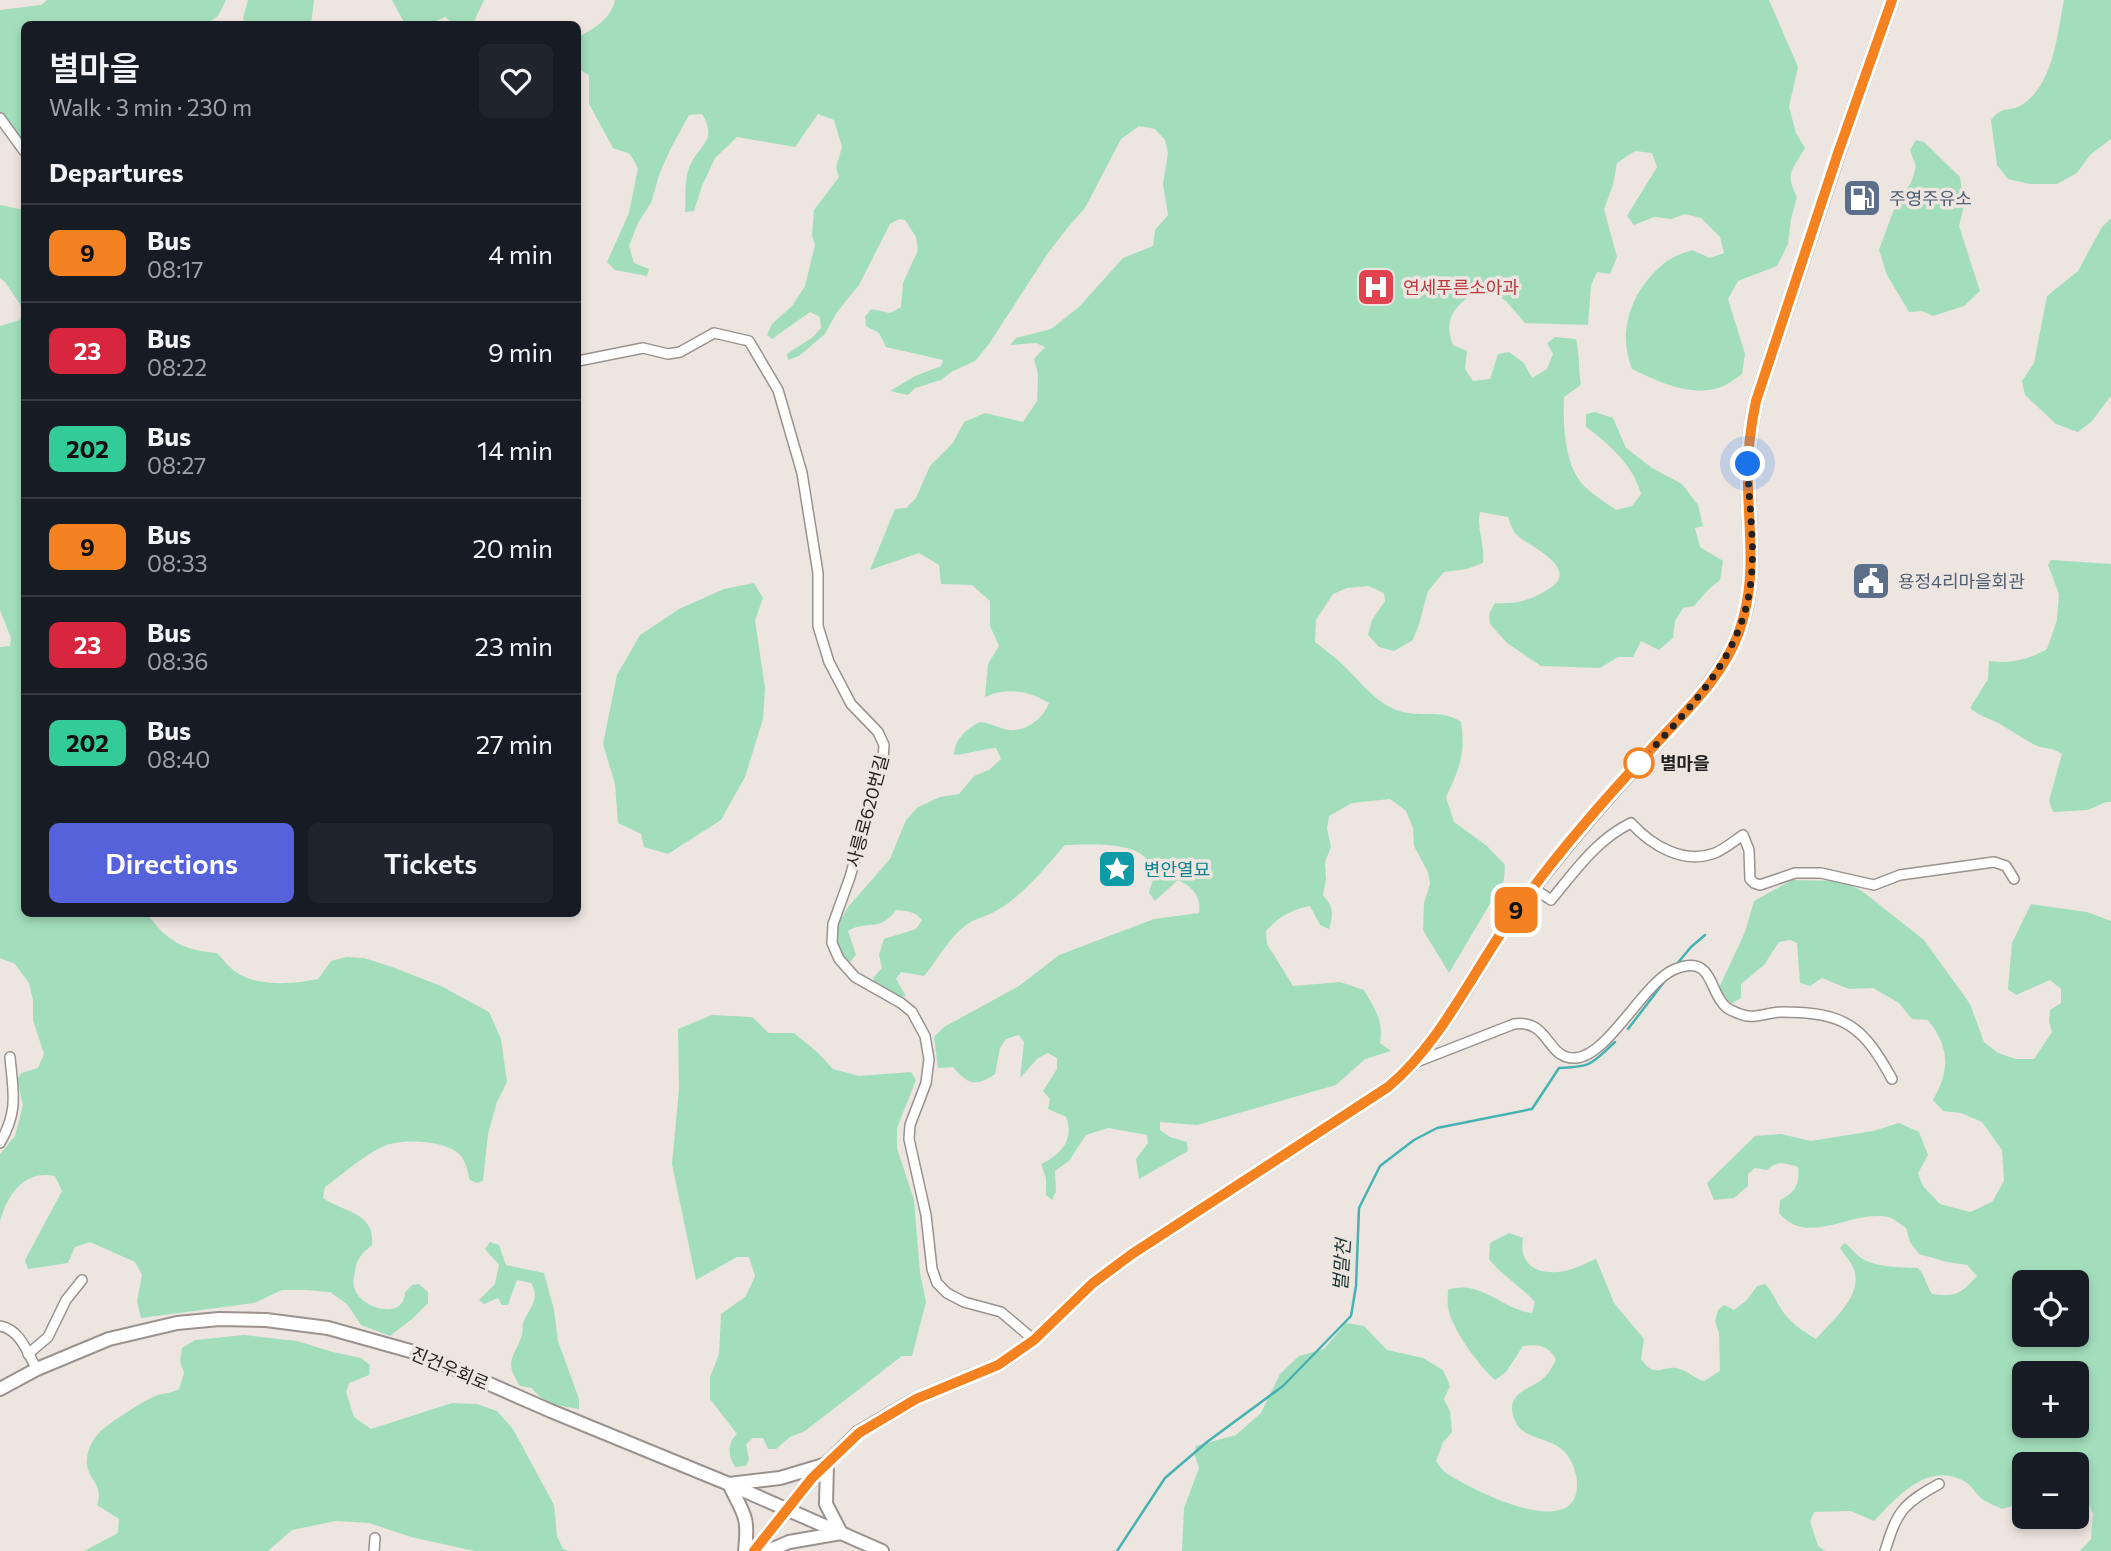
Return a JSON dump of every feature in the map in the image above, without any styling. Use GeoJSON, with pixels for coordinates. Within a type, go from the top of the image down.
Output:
{"type":"FeatureCollection","features":[{"type":"Feature","properties":{"kind":"main road"},"geometry":{"type":"LineString","coordinates":[[754,1551],[812,1478],[859,1433],[916,1399],[998,1365],[1034,1340],[1076,1298],[1112,1268],[1388,1087],[1414,1063],[1437,1032],[1492,944],[1532,888],[1616,789],[1704,692],[1723,665],[1738,633],[1751,583],[1748,464],[1756,401],[1892,0]]}},
{"type":"Feature","properties":{"kind":"main road","name":"진건우회로"},"geometry":{"type":"LineString","coordinates":[[0,1389],[37,1369],[109,1339],[177,1323],[219,1319],[266,1320],[328,1328],[421,1354],[882,1551]]}},
{"type":"Feature","properties":{"kind":"main road"},"geometry":{"type":"LineString","coordinates":[[745,1551],[746,1516],[729,1484],[780,1478],[827,1464]]}},
{"type":"Feature","properties":{"kind":"main road"},"geometry":{"type":"LineString","coordinates":[[768,1551],[789,1542],[841,1533],[826,1504],[827,1464]]}},
{"type":"Feature","properties":{"kind":"street"},"geometry":{"type":"LineString","coordinates":[[0,118],[21,147]]}},
{"type":"Feature","properties":{"kind":"street","name":"사릉로620번길"},"geometry":{"type":"LineString","coordinates":[[581,360],[643,348],[668,354],[680,352],[714,333],[749,341],[778,390],[802,472],[818,573],[818,626],[829,662],[850,704],[878,732],[884,745],[883,761],[850,877],[833,924],[832,943],[839,959],[855,977],[901,1003],[912,1013],[925,1036],[929,1059],[926,1083],[910,1125],[909,1139],[926,1215],[932,1269],[937,1283],[947,1293],[964,1302],[1001,1312],[1034,1340]]}},
{"type":"Feature","properties":{"kind":"street"},"geometry":{"type":"LineString","coordinates":[[1532,888],[1552,900],[1594,848],[1613,832],[1631,823],[1656,845],[1701,857],[1716,853],[1743,835],[1749,850],[1750,878],[1760,885],[1795,873],[1821,873],[1874,885],[1900,876],[1994,862],[2006,866],[2014,879]]}},
{"type":"Feature","properties":{"kind":"street"},"geometry":{"type":"LineString","coordinates":[[1414,1063],[1523,1023],[1537,1027],[1552,1046],[1566,1056],[1581,1057],[1613,1033],[1657,981],[1675,969],[1694,967],[1708,974],[1726,1007],[1744,1016],[1780,1012],[1824,1016],[1851,1025],[1869,1041],[1892,1079]]}},
{"type":"Feature","properties":{"kind":"street"},"geometry":{"type":"LineString","coordinates":[[0,1143],[11,1124],[13,1104],[10,1057]]}},
{"type":"Feature","properties":{"kind":"street"},"geometry":{"type":"LineString","coordinates":[[28,1354],[48,1337],[66,1300],[82,1280]]}},
{"type":"Feature","properties":{"kind":"street"},"geometry":{"type":"LineString","coordinates":[[0,1326],[19,1336],[37,1369]]}},
{"type":"Feature","properties":{"kind":"street"},"geometry":{"type":"LineString","coordinates":[[1885,1551],[1896,1517],[1914,1497],[1939,1484]]}},
{"type":"Feature","properties":{"kind":"street"},"geometry":{"type":"LineString","coordinates":[[374,1551],[375,1538]]}},
{"type":"Feature","properties":{"kind":"green space"},"geometry":{"type":"Polygon","coordinates":[[[47,0],[226,0],[218,16],[210,21],[21,21],[21,143],[0,115],[0,10],[41,5],[47,0]]]}},
{"type":"Feature","properties":{"kind":"green space"},"geometry":{"type":"Polygon","coordinates":[[[248,0],[314,0],[311,21],[244,21],[248,0]]]}},
{"type":"Feature","properties":{"kind":"green space"},"geometry":{"type":"Polygon","coordinates":[[[392,0],[484,0],[474,21],[450,21],[445,17],[436,21],[403,21],[392,0]]]}},
{"type":"Feature","properties":{"kind":"green space"},"geometry":{"type":"Polygon","coordinates":[[[615,0],[1769,0],[1798,67],[1789,107],[1796,133],[1805,148],[1792,171],[1791,182],[1797,197],[1788,244],[1777,266],[1738,281],[1728,299],[1745,354],[1742,374],[1721,387],[1696,391],[1674,386],[1632,369],[1626,339],[1627,324],[1645,283],[1667,261],[1682,253],[1692,250],[1710,258],[1724,253],[1720,237],[1701,218],[1685,214],[1671,219],[1654,217],[1634,225],[1627,216],[1657,167],[1652,153],[1635,151],[1617,163],[1613,185],[1604,209],[1617,257],[1610,274],[1597,272],[1591,285],[1588,325],[1525,323],[1506,301],[1485,289],[1461,303],[1449,325],[1453,345],[1467,351],[1465,369],[1473,381],[1490,379],[1498,354],[1509,352],[1524,363],[1532,378],[1547,369],[1553,354],[1547,343],[1555,337],[1576,339],[1581,385],[1564,397],[1564,420],[1566,445],[1578,478],[1585,487],[1616,510],[1632,506],[1641,494],[1626,465],[1586,427],[1586,414],[1595,412],[1613,418],[1626,448],[1652,468],[1682,484],[1698,505],[1703,526],[1695,528],[1700,547],[1723,561],[1720,580],[1694,606],[1683,608],[1675,621],[1673,638],[1659,650],[1641,641],[1633,657],[1618,657],[1600,668],[1541,666],[1507,643],[1490,624],[1489,614],[1495,603],[1522,601],[1547,590],[1557,582],[1560,574],[1549,558],[1515,533],[1508,517],[1480,512],[1483,563],[1467,569],[1444,572],[1428,591],[1413,640],[1394,651],[1379,647],[1368,635],[1372,620],[1385,601],[1384,593],[1368,586],[1347,588],[1333,594],[1316,620],[1315,642],[1386,705],[1403,712],[1440,714],[1461,722],[1463,743],[1460,761],[1446,797],[1454,822],[1487,846],[1505,865],[1504,880],[1449,973],[1423,930],[1424,903],[1430,884],[1428,872],[1414,846],[1413,828],[1406,811],[1390,799],[1352,803],[1329,816],[1327,828],[1331,847],[1325,862],[1323,895],[1332,911],[1329,929],[1320,925],[1310,906],[1304,907],[1286,914],[1266,931],[1267,944],[1293,986],[1340,982],[1364,990],[1380,1021],[1380,1043],[1391,1051],[1365,1059],[1336,1085],[1197,1125],[1160,1122],[1160,1130],[1170,1137],[1187,1142],[1188,1151],[1139,1179],[1136,1159],[1148,1143],[1147,1135],[1108,1128],[1086,1135],[1069,1161],[1055,1171],[1056,1191],[1052,1200],[1046,1195],[1046,1178],[1041,1164],[1060,1151],[1069,1133],[1066,1117],[1048,1109],[1050,1099],[1043,1091],[1057,1069],[1057,1058],[1048,1053],[1038,1058],[1020,1078],[1024,1042],[1019,1035],[1006,1039],[1000,1048],[995,1074],[983,1081],[972,1082],[963,1078],[953,1067],[938,1068],[934,1037],[944,1027],[1019,986],[1059,955],[1154,919],[1199,913],[1199,902],[1192,889],[1178,880],[1155,901],[1149,893],[1153,877],[1151,864],[1143,856],[1119,846],[1065,845],[1005,906],[959,931],[924,976],[901,972],[896,979],[906,996],[894,997],[876,988],[873,978],[882,968],[879,955],[884,939],[916,929],[922,920],[916,914],[896,910],[879,924],[848,931],[856,955],[850,962],[838,950],[834,941],[835,929],[848,907],[890,859],[906,820],[918,807],[940,797],[959,794],[974,776],[989,770],[1001,759],[996,748],[954,755],[962,735],[980,722],[1008,730],[1027,727],[1038,719],[1049,703],[1034,696],[1010,691],[985,697],[988,664],[999,646],[990,626],[990,601],[972,585],[941,584],[939,565],[919,553],[870,570],[895,509],[906,508],[916,498],[930,466],[953,443],[964,422],[985,413],[1023,422],[1037,401],[1038,374],[1034,359],[1045,347],[1036,343],[1010,345],[1016,338],[1051,329],[1079,307],[1123,258],[1153,246],[1155,230],[1168,215],[1163,184],[1168,153],[1165,140],[1155,129],[1139,126],[1121,139],[1085,208],[1048,253],[975,361],[951,372],[941,380],[915,388],[908,395],[890,391],[915,376],[941,366],[943,360],[886,347],[879,333],[866,326],[865,317],[871,309],[890,313],[901,307],[903,283],[918,250],[916,237],[905,220],[899,219],[890,224],[859,285],[837,312],[825,334],[799,356],[788,360],[787,354],[813,337],[821,328],[820,317],[810,312],[772,339],[767,335],[772,324],[792,306],[805,286],[815,245],[812,235],[814,210],[839,177],[836,168],[842,147],[834,120],[818,114],[795,147],[737,137],[715,158],[694,211],[685,212],[687,173],[705,143],[708,131],[702,114],[689,115],[660,172],[651,203],[638,223],[629,246],[634,263],[649,269],[647,276],[615,270],[607,262],[629,213],[638,168],[630,154],[613,148],[589,104],[589,75],[581,71],[581,35],[596,27],[613,7],[615,0]]]}},
{"type":"Feature","properties":{"kind":"green space"},"geometry":{"type":"Polygon","coordinates":[[[2064,0],[2111,0],[2111,139],[2090,155],[2077,173],[2057,184],[2030,184],[2008,179],[1997,165],[1991,120],[2003,110],[2023,104],[2041,84],[2052,57],[2064,0]]]}},
{"type":"Feature","properties":{"kind":"green space"},"geometry":{"type":"Polygon","coordinates":[[[1916,140],[1924,142],[1960,177],[1964,206],[1959,226],[1980,291],[1964,306],[1933,316],[1922,311],[1909,312],[1887,275],[1879,250],[1897,201],[1911,183],[1916,167],[1910,150],[1916,140]]]}},
{"type":"Feature","properties":{"kind":"green space"},"geometry":{"type":"Polygon","coordinates":[[[0,205],[21,209],[21,306],[0,278],[0,205]]]}},
{"type":"Feature","properties":{"kind":"green space"},"geometry":{"type":"Polygon","coordinates":[[[2111,218],[2111,396],[2091,422],[2078,432],[2056,424],[2025,395],[2022,381],[2034,363],[2047,296],[2078,271],[2102,227],[2111,218]]]}},
{"type":"Feature","properties":{"kind":"green space"},"geometry":{"type":"Polygon","coordinates":[[[21,318],[21,917],[150,917],[177,943],[195,950],[217,953],[241,975],[262,982],[286,983],[318,979],[331,961],[347,957],[364,958],[441,986],[489,1012],[501,1039],[507,1082],[497,1102],[488,1134],[483,1181],[477,1183],[470,1180],[464,1160],[453,1150],[422,1142],[400,1142],[375,1151],[325,1187],[323,1198],[364,1220],[372,1234],[372,1245],[360,1256],[356,1266],[354,1287],[358,1295],[372,1306],[390,1309],[398,1307],[405,1292],[412,1285],[419,1284],[428,1292],[428,1303],[390,1336],[361,1325],[347,1304],[330,1292],[305,1290],[282,1290],[254,1303],[141,1318],[137,1301],[142,1275],[135,1262],[90,1242],[75,1247],[68,1263],[28,1269],[25,1260],[62,1191],[55,1176],[44,1175],[26,1180],[13,1193],[0,1221],[0,1154],[15,1136],[23,1105],[17,1080],[21,1073],[38,1068],[44,1054],[33,1020],[33,1000],[29,983],[15,964],[0,958],[0,647],[10,646],[11,638],[0,610],[0,326],[21,318]]]}},
{"type":"Feature","properties":{"kind":"green space"},"geometry":{"type":"Polygon","coordinates":[[[2051,560],[2111,564],[2111,802],[2088,810],[2053,812],[2049,801],[2062,754],[2035,745],[1970,708],[1988,679],[1989,661],[2019,660],[2047,649],[2057,620],[2059,594],[2048,565],[2051,560]]]}},
{"type":"Feature","properties":{"kind":"green space"},"geometry":{"type":"Polygon","coordinates":[[[754,583],[763,598],[755,620],[765,688],[763,719],[745,777],[721,820],[668,854],[644,847],[641,834],[618,823],[615,784],[603,744],[617,675],[640,635],[679,609],[724,589],[754,583]]]}},
{"type":"Feature","properties":{"kind":"green space"},"geometry":{"type":"Polygon","coordinates":[[[1792,880],[1842,881],[1862,891],[1924,940],[1970,1004],[1984,1042],[1998,1053],[2016,1059],[2034,1059],[2052,1032],[2050,1010],[2061,1003],[2061,989],[2050,980],[2016,995],[2008,989],[2012,943],[2031,904],[2087,912],[2111,921],[2111,1551],[2080,1551],[2091,1539],[2093,1514],[2089,1504],[2089,1452],[2012,1452],[2012,1506],[2002,1509],[1982,1499],[1962,1480],[1936,1476],[1913,1485],[1874,1521],[1851,1511],[1814,1512],[1810,1521],[1818,1546],[1825,1551],[1182,1551],[1184,1508],[1199,1468],[1194,1453],[1196,1446],[1236,1435],[1261,1413],[1280,1374],[1299,1356],[1324,1349],[1346,1323],[1364,1326],[1387,1350],[1423,1358],[1443,1370],[1450,1386],[1444,1399],[1450,1411],[1452,1432],[1443,1442],[1436,1461],[1446,1473],[1514,1505],[1554,1511],[1568,1506],[1576,1494],[1577,1484],[1568,1456],[1551,1443],[1524,1432],[1517,1425],[1512,1408],[1516,1397],[1543,1379],[1556,1359],[1542,1346],[1523,1346],[1506,1372],[1495,1380],[1467,1346],[1454,1325],[1448,1307],[1448,1290],[1470,1288],[1532,1313],[1535,1302],[1489,1259],[1490,1243],[1509,1233],[1523,1238],[1522,1248],[1527,1262],[1539,1270],[1565,1271],[1596,1259],[1614,1303],[1644,1339],[1641,1359],[1646,1366],[1655,1370],[1680,1369],[1704,1381],[1720,1371],[1719,1333],[1715,1321],[1718,1310],[1724,1305],[1734,1310],[1747,1300],[1757,1286],[1765,1284],[1788,1318],[1816,1339],[1845,1306],[1855,1287],[1853,1267],[1840,1248],[1844,1243],[1861,1258],[1874,1264],[1918,1268],[1932,1294],[1958,1293],[1967,1287],[1977,1276],[1967,1265],[1919,1254],[1910,1242],[1906,1228],[1890,1218],[1874,1216],[1816,1228],[1790,1223],[1779,1213],[1780,1200],[1793,1191],[1798,1179],[1798,1167],[1782,1163],[1767,1170],[1755,1168],[1748,1174],[1748,1186],[1734,1198],[1714,1200],[1707,1183],[1755,1136],[1781,1134],[1811,1141],[1873,1131],[1899,1123],[1919,1132],[1928,1155],[1918,1173],[1923,1186],[1940,1204],[1970,1212],[1992,1202],[2004,1181],[2002,1150],[1982,1122],[1961,1113],[1943,1111],[1933,1100],[1945,1069],[1945,1059],[1940,1040],[1928,1020],[1912,1019],[1899,1003],[1873,988],[1849,989],[1822,978],[1810,986],[1800,983],[1797,943],[1790,940],[1779,942],[1764,965],[1741,984],[1741,998],[1731,1004],[1719,988],[1745,932],[1754,901],[1792,880]]]}},
{"type":"Feature","properties":{"kind":"green space"},"geometry":{"type":"Polygon","coordinates":[[[712,1015],[752,1017],[769,1033],[794,1033],[833,1069],[859,1076],[911,1072],[916,1080],[897,1128],[897,1148],[914,1200],[920,1273],[926,1302],[912,1356],[902,1356],[805,1431],[790,1437],[776,1449],[768,1449],[763,1438],[753,1438],[746,1444],[749,1459],[746,1466],[735,1467],[730,1450],[731,1441],[737,1434],[710,1399],[710,1377],[719,1354],[721,1314],[746,1296],[755,1276],[749,1257],[737,1257],[696,1280],[672,1164],[679,1089],[678,1029],[712,1015]]]}},
{"type":"Feature","properties":{"kind":"green space"},"geometry":{"type":"Polygon","coordinates":[[[490,1242],[499,1245],[506,1265],[544,1273],[554,1310],[558,1341],[579,1399],[579,1409],[546,1400],[532,1388],[520,1386],[515,1377],[512,1360],[535,1294],[531,1283],[517,1280],[508,1305],[502,1305],[498,1298],[484,1304],[479,1300],[495,1284],[499,1265],[485,1249],[490,1242]]]}},
{"type":"Feature","properties":{"kind":"green space"},"geometry":{"type":"Polygon","coordinates":[[[244,1335],[297,1341],[361,1358],[370,1365],[369,1375],[349,1383],[346,1392],[354,1417],[371,1429],[452,1403],[477,1404],[497,1411],[513,1429],[554,1505],[557,1536],[563,1549],[569,1551],[474,1551],[411,1537],[369,1523],[336,1521],[292,1530],[268,1551],[84,1551],[118,1533],[119,1519],[97,1505],[99,1492],[88,1470],[88,1452],[95,1437],[141,1404],[179,1389],[184,1373],[180,1361],[182,1348],[195,1340],[244,1335]]]}},
{"type":"Feature","properties":{"kind":"waterway","name":"벌말천"},"geometry":{"type":"LineString","coordinates":[[1676,965],[1705,935]]}},
{"type":"Feature","properties":{"kind":"waterway","name":"벌말천"},"geometry":{"type":"LineString","coordinates":[[1628,1029],[1664,982]]}},
{"type":"Feature","properties":{"kind":"waterway","name":"벌말천"},"geometry":{"type":"LineString","coordinates":[[1117,1551],[1165,1478],[1207,1442],[1283,1386],[1351,1316],[1356,1286],[1359,1208],[1380,1166],[1414,1140],[1437,1128],[1532,1109],[1559,1068],[1591,1063],[1615,1042]]}},
{"type":"Feature","properties":{"kind":"bus line","name":"9"},"geometry":{"type":"LineString","coordinates":[[754,1551],[812,1478],[859,1433],[916,1399],[998,1365],[1034,1340],[1093,1283],[1150,1241],[1278,1160],[1402,1076],[1426,1049],[1492,944],[1532,888],[1616,789],[1704,692],[1731,650],[1748,601],[1752,566],[1748,464],[1756,401],[1892,0]]}},
{"type":"Feature","properties":{"kind":"place","name":"주영주유소"},"geometry":{"type":"Point","coordinates":[1862,198]}},
{"type":"Feature","properties":{"kind":"place","name":"연세푸른소아과"},"geometry":{"type":"Point","coordinates":[1376,287]}},
{"type":"Feature","properties":{"kind":"place","name":"용정4리마을회관"},"geometry":{"type":"Point","coordinates":[1871,581]}},
{"type":"Feature","properties":{"kind":"place","name":"별마을"},"geometry":{"type":"Point","coordinates":[1639,763]}},
{"type":"Feature","properties":{"kind":"place","name":"변안열묘"},"geometry":{"type":"Point","coordinates":[1117,869]}},
{"type":"Feature","properties":{"kind":"route"},"geometry":{"type":"LineString","coordinates":[[1639,763],[1704,692],[1723,665],[1738,633],[1751,583],[1748,464]]}}]}
